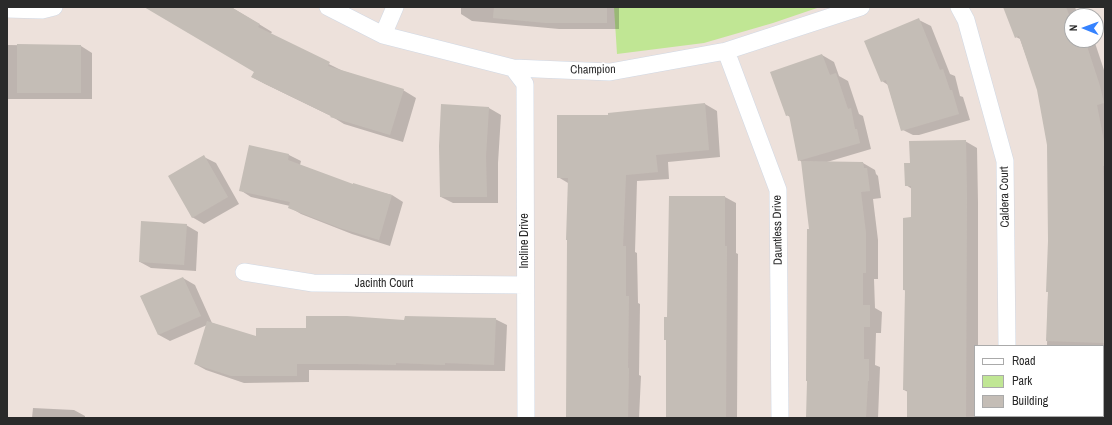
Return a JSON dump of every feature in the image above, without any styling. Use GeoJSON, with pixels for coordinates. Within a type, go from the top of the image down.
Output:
{"type":"FeatureCollection","features":[{"type":"Feature","properties":{"kind":"street"},"geometry":{"type":"LineString","coordinates":[[7,9],[42,10],[54,7]]}},
{"type":"Feature","properties":{"kind":"street","name":"Champion"},"geometry":{"type":"LineString","coordinates":[[328,7],[383,35],[513,68],[610,72],[726,51],[861,7]]}},
{"type":"Feature","properties":{"kind":"street"},"geometry":{"type":"LineString","coordinates":[[383,35],[395,7]]}},
{"type":"Feature","properties":{"kind":"street","name":"Caldera Court"},"geometry":{"type":"LineString","coordinates":[[959,7],[966,20],[1005,161],[1006,345]]}},
{"type":"Feature","properties":{"kind":"street","name":"Dauntless Drive"},"geometry":{"type":"LineString","coordinates":[[726,51],[778,190],[780,418]]}},
{"type":"Feature","properties":{"kind":"street","name":"Incline Drive"},"geometry":{"type":"LineString","coordinates":[[513,68],[525,84],[526,418]]}},
{"type":"Feature","properties":{"kind":"street","name":"Jacinth Court"},"geometry":{"type":"LineString","coordinates":[[244,272],[313,283],[525,285]]}},
{"type":"Feature","properties":{"kind":"green space"},"geometry":{"type":"Polygon","coordinates":[[[614,7],[820,7],[773,23],[704,43],[617,54],[614,7]]]}},
{"type":"Feature","properties":{"kind":"building"},"geometry":{"type":"Polygon","coordinates":[[[144,7],[231,7],[260,24],[258,27],[330,62],[328,66],[404,89],[390,135],[330,117],[331,116],[251,77],[254,72],[144,7]]]}},
{"type":"Feature","properties":{"kind":"building"},"geometry":{"type":"Polygon","coordinates":[[[494,7],[607,7],[607,23],[546,23],[493,18],[494,7]]]}},
{"type":"Feature","properties":{"kind":"building"},"geometry":{"type":"Polygon","coordinates":[[[1003,7],[1066,7],[1064,8],[1064,48],[1088,48],[1100,86],[1104,103],[1097,105],[1105,147],[1105,166],[1103,166],[1105,197],[1105,343],[1046,341],[1048,292],[1046,292],[1048,241],[1047,145],[1037,90],[1019,36],[1015,38],[1003,7]]]}},
{"type":"Feature","properties":{"kind":"building"},"geometry":{"type":"Polygon","coordinates":[[[919,18],[940,70],[943,69],[950,90],[952,90],[959,114],[901,131],[886,80],[881,82],[864,41],[919,18]]]}},
{"type":"Feature","properties":{"kind":"building"},"geometry":{"type":"Polygon","coordinates":[[[17,44],[81,45],[81,93],[17,93],[17,44]]]}},
{"type":"Feature","properties":{"kind":"building"},"geometry":{"type":"Polygon","coordinates":[[[822,54],[830,75],[836,73],[848,109],[851,108],[855,129],[857,129],[860,143],[798,161],[789,115],[786,116],[770,72],[822,54]]]}},
{"type":"Feature","properties":{"kind":"building"},"geometry":{"type":"Polygon","coordinates":[[[705,103],[709,150],[656,155],[658,172],[626,175],[623,246],[626,246],[626,296],[629,296],[628,418],[566,418],[566,240],[568,178],[557,178],[557,115],[608,115],[608,113],[705,103]]]}},
{"type":"Feature","properties":{"kind":"building"},"geometry":{"type":"Polygon","coordinates":[[[441,104],[489,107],[486,156],[487,197],[440,197],[439,146],[441,104]]]}},
{"type":"Feature","properties":{"kind":"building"},"geometry":{"type":"Polygon","coordinates":[[[966,140],[966,418],[907,418],[907,390],[903,390],[905,290],[903,290],[903,218],[911,217],[911,186],[905,186],[904,163],[910,163],[909,141],[966,140]]]}},
{"type":"Feature","properties":{"kind":"building"},"geometry":{"type":"Polygon","coordinates":[[[249,145],[289,154],[288,160],[353,184],[392,195],[379,240],[340,228],[288,208],[290,202],[239,191],[249,145]]]}},
{"type":"Feature","properties":{"kind":"building"},"geometry":{"type":"Polygon","coordinates":[[[204,155],[228,197],[192,218],[168,176],[204,155]]]}},
{"type":"Feature","properties":{"kind":"building"},"geometry":{"type":"Polygon","coordinates":[[[801,161],[863,162],[864,168],[867,168],[870,191],[861,192],[866,233],[866,273],[863,273],[863,305],[870,305],[870,327],[864,327],[864,359],[869,359],[866,418],[806,418],[807,229],[809,229],[801,161]]]}},
{"type":"Feature","properties":{"kind":"building"},"geometry":{"type":"Polygon","coordinates":[[[669,196],[725,196],[725,246],[727,246],[726,418],[666,418],[666,340],[664,340],[664,317],[667,317],[669,196]]]}},
{"type":"Feature","properties":{"kind":"building"},"geometry":{"type":"Polygon","coordinates":[[[141,221],[187,224],[184,265],[139,262],[141,221]]]}},
{"type":"Feature","properties":{"kind":"building"},"geometry":{"type":"Polygon","coordinates":[[[183,277],[201,316],[158,335],[140,296],[183,277]]]}},
{"type":"Feature","properties":{"kind":"building"},"geometry":{"type":"Polygon","coordinates":[[[306,316],[347,316],[404,320],[405,316],[496,318],[494,365],[445,363],[445,365],[396,363],[396,365],[297,364],[297,376],[231,376],[194,364],[207,321],[256,336],[256,328],[306,328],[306,316]]]}}]}
